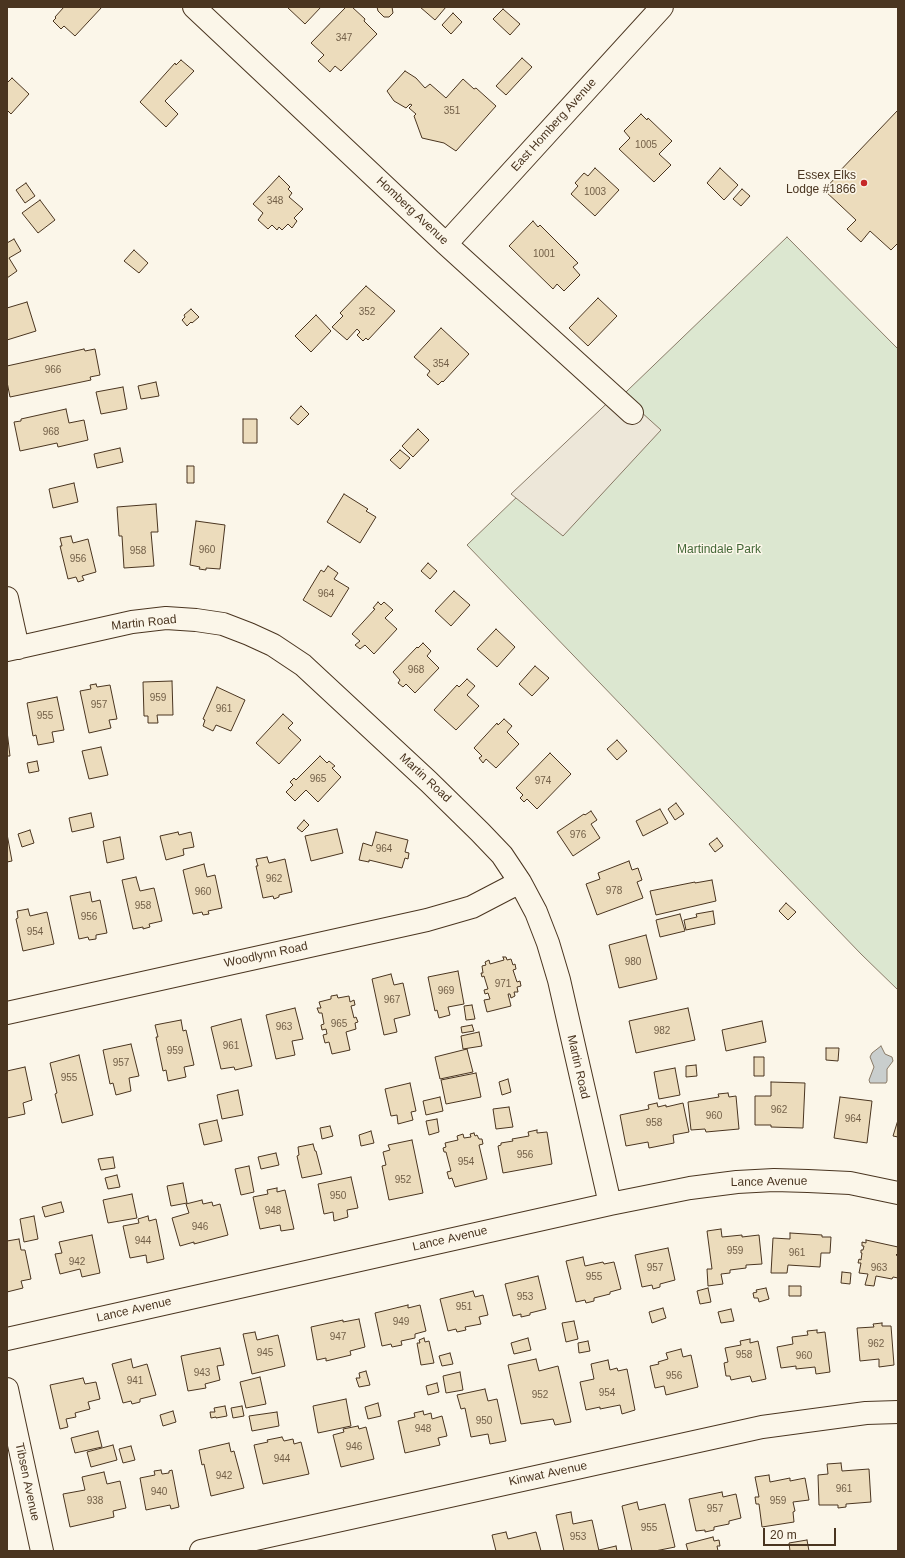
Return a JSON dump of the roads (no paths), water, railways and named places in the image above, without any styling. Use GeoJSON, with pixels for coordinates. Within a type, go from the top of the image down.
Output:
{"type":"FeatureCollection","features":[{"type":"Feature","properties":{"kind":"street","name":"Homberg Avenue"},"geometry":{"type":"LineString","coordinates":[[194,7],[446,244],[632,413]]}},
{"type":"Feature","properties":{"kind":"street","name":"East Homberg Avenue"},"geometry":{"type":"LineString","coordinates":[[446,244],[662,7]]}},
{"type":"Feature","properties":{"kind":"street"},"geometry":{"type":"LineString","coordinates":[[7,598],[12,649]]}},
{"type":"Feature","properties":{"kind":"street","name":"Martin Road"},"geometry":{"type":"LineString","coordinates":[[12,649],[132,622],[166,618],[223,624],[273,645],[303,665],[429,782],[480,832],[502,855],[520,882],[536,912],[548,943],[559,980],[610,1204]]}},
{"type":"Feature","properties":{"kind":"street","name":"Woodlynn Road"},"geometry":{"type":"LineString","coordinates":[[7,1013],[427,920],[472,907],[520,882]]}},
{"type":"Feature","properties":{"kind":"street","name":"Lance Avenue"},"geometry":{"type":"LineString","coordinates":[[7,1339],[610,1204],[690,1188],[737,1182],[774,1180],[850,1183],[898,1193]]}},
{"type":"Feature","properties":{"kind":"street","name":"Tibsen Avenue"},"geometry":{"type":"LineString","coordinates":[[7,1389],[42,1551]]}},
{"type":"Feature","properties":{"kind":"street","name":"Kinwat Avenue"},"geometry":{"type":"LineString","coordinates":[[201,1551],[762,1427],[866,1413],[898,1412]]}},
{"type":"Feature","properties":{"kind":"place","name":"Essex Elks Lodge #1866"},"geometry":{"type":"Point","coordinates":[864,183]}},
{"type":"Feature","properties":{"kind":"park label","name":"Martindale Park"},"geometry":{"type":"Point","coordinates":[719,550]}}]}
